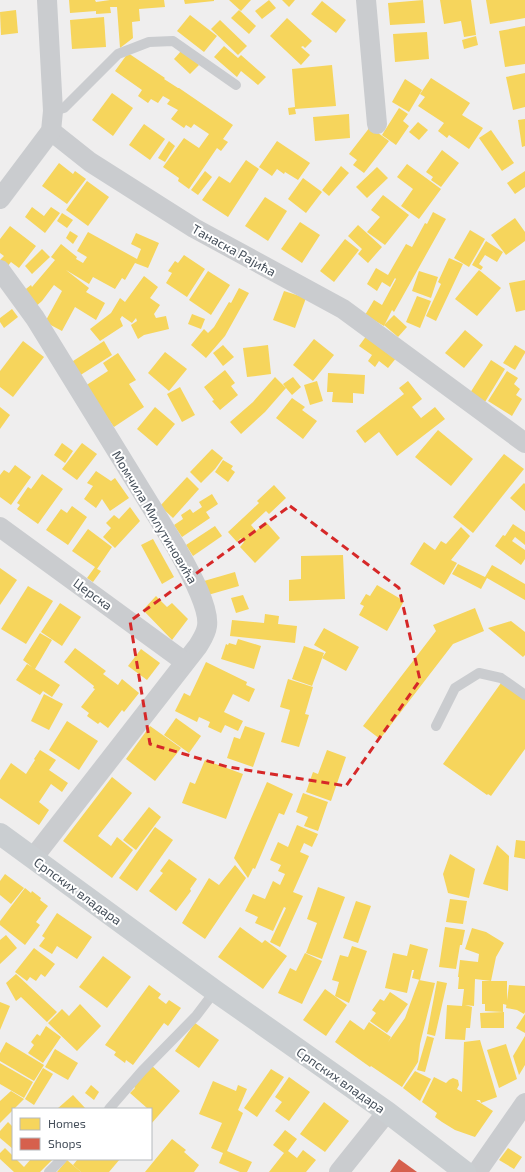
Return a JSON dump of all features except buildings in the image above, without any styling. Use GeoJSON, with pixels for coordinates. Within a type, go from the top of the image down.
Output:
{"type":"FeatureCollection","features":[{"type":"Feature","properties":{"kind":"main road","name":"Српских владара"},"geometry":{"type":"LineString","coordinates":[[0,834],[215,991],[387,1112],[465,1172]]}},
{"type":"Feature","properties":{"kind":"street"},"geometry":{"type":"LineString","coordinates":[[0,199],[50,131],[53,111],[47,0]]}},
{"type":"Feature","properties":{"kind":"street"},"geometry":{"type":"LineString","coordinates":[[366,0],[377,124]]}},
{"type":"Feature","properties":{"kind":"street","name":"Танаска Рајића"},"geometry":{"type":"LineString","coordinates":[[50,131],[90,162],[194,228],[342,309],[525,443]]}},
{"type":"Feature","properties":{"kind":"street","name":"Момчила Милутиновића"},"geometry":{"type":"LineString","coordinates":[[0,270],[35,318],[176,547],[194,579],[208,625],[204,637],[33,858]]}},
{"type":"Feature","properties":{"kind":"street","name":"Церска"},"geometry":{"type":"LineString","coordinates":[[0,527],[185,662]]}},
{"type":"Feature","properties":{"kind":"street"},"geometry":{"type":"LineString","coordinates":[[478,1172],[525,1103]]}},
{"type":"Feature","properties":{"kind":"street"},"geometry":{"type":"LineString","coordinates":[[339,1172],[387,1112]]}},
{"type":"Feature","properties":{"kind":"lane"},"geometry":{"type":"LineString","coordinates":[[53,111],[64,108],[118,54],[149,42],[173,41],[236,84]]}},
{"type":"Feature","properties":{"kind":"lane"},"geometry":{"type":"LineString","coordinates":[[436,726],[455,688],[479,673],[501,678],[525,695]]}},
{"type":"Feature","properties":{"kind":"lane"},"geometry":{"type":"LineString","coordinates":[[110,1108],[142,1071],[196,1016],[215,991]]}},
{"type":"Feature","properties":{"kind":"lane"},"geometry":{"type":"LineString","coordinates":[[49,1172],[61,1160]]}},
{"type":"Feature","properties":{"kind":"highlighted area"},"geometry":{"type":"Polygon","coordinates":[[[290,506],[399,588],[420,680],[346,786],[228,767],[150,744],[130,621],[290,506]]]}}]}
